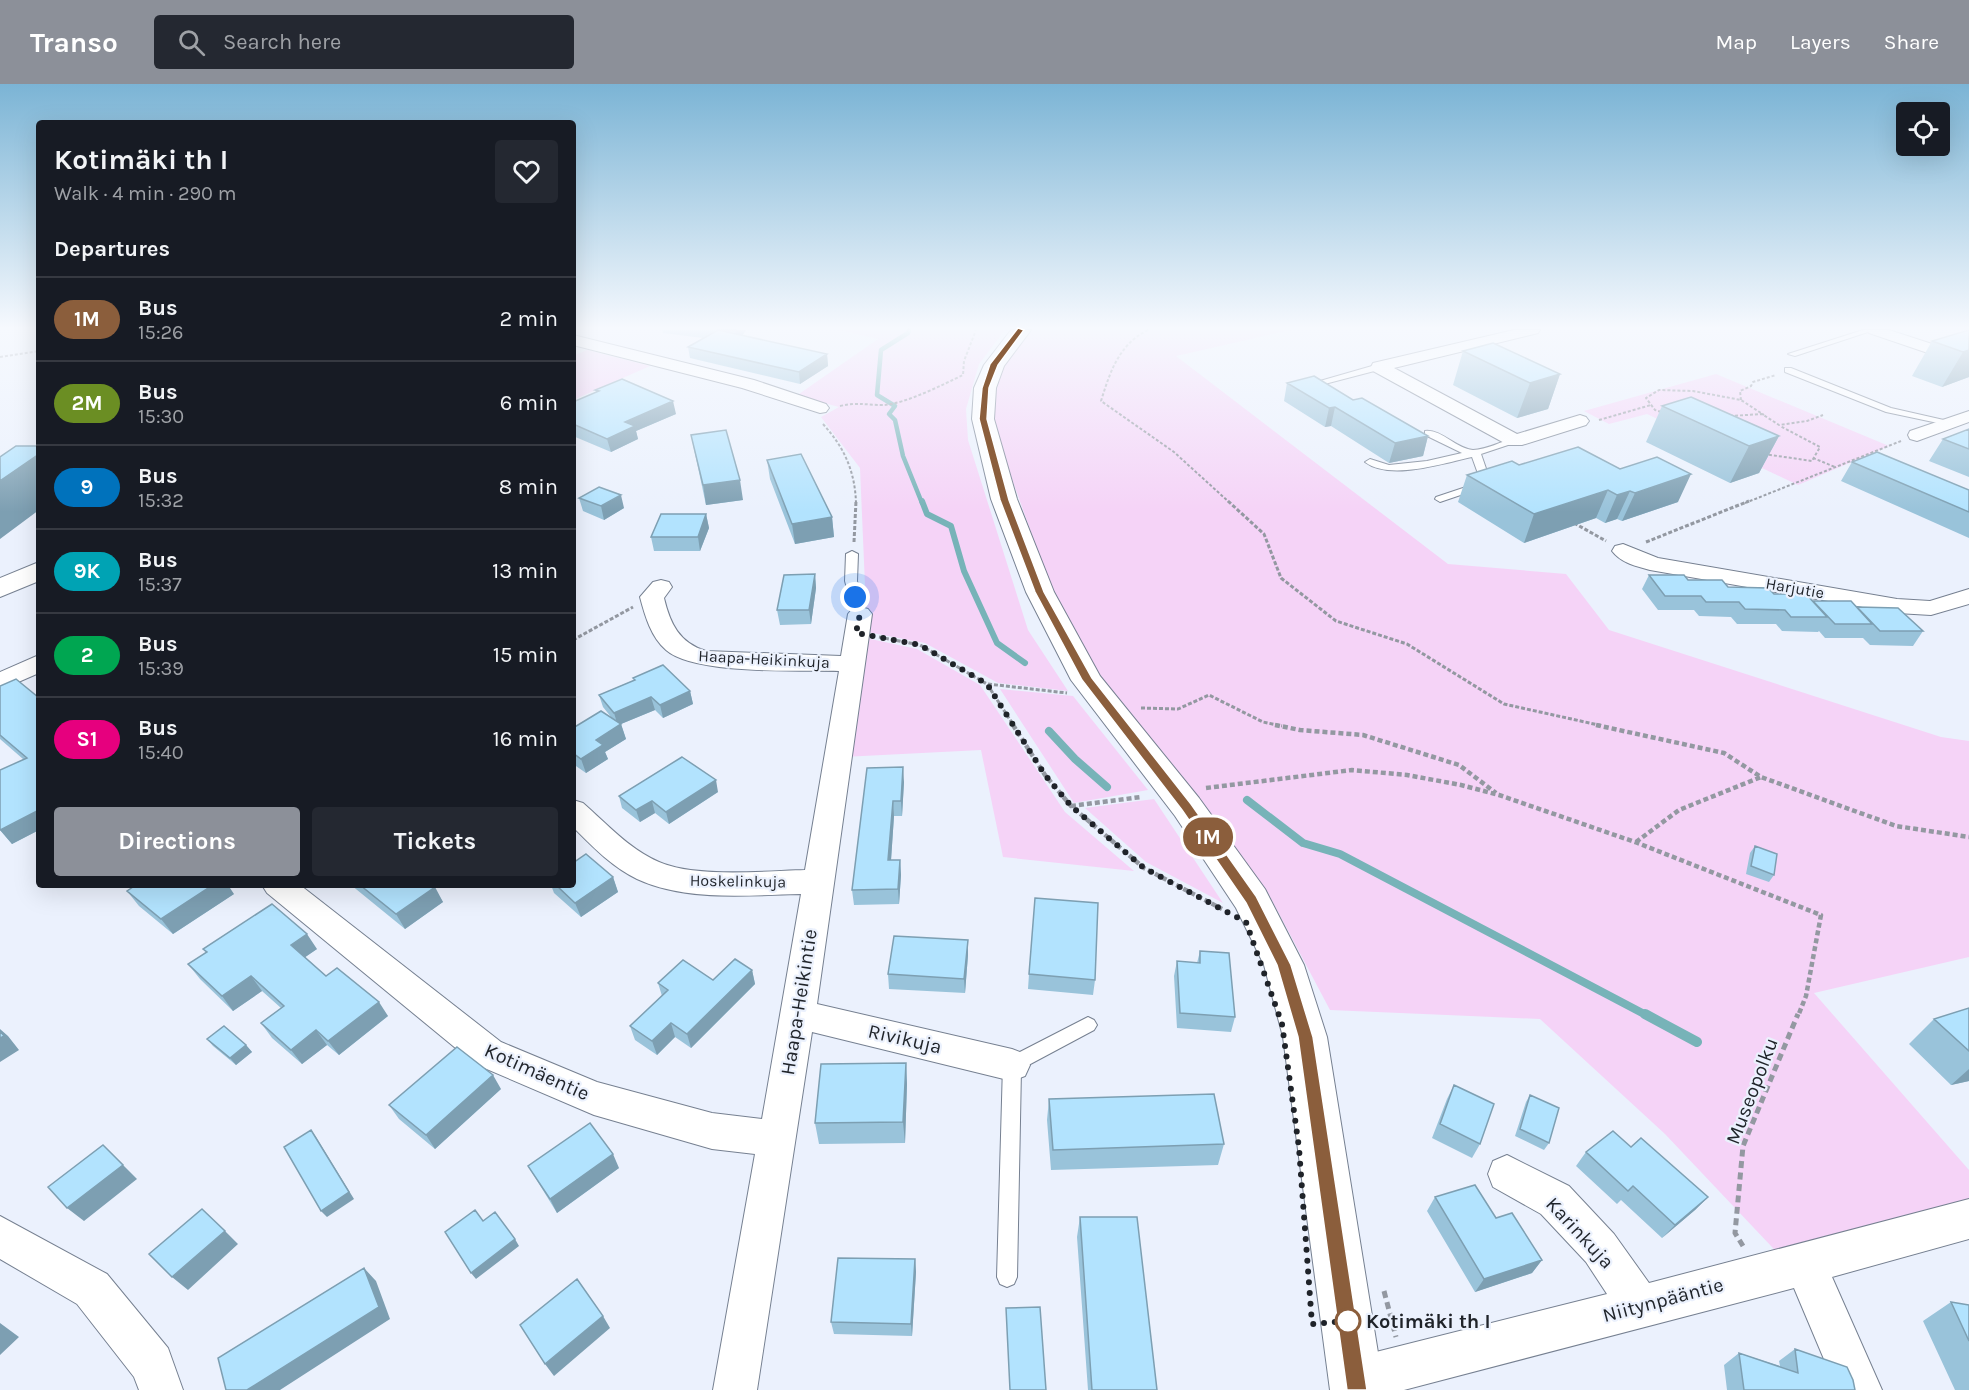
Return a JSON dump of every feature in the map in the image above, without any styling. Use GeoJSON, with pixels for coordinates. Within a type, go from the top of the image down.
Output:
{"type":"FeatureCollection","features":[{"type":"Feature","properties":{"kind":"main road"},"geometry":{"type":"LineString","coordinates":[[986,391],[983,419],[1004,500],[1040,592],[1087,680],[1187,807],[1245,891],[1284,965],[1305,1037],[1356,1384]]}},
{"type":"Feature","properties":{"kind":"main road"},"geometry":{"type":"LineString","coordinates":[[0,589],[36,571]]}},
{"type":"Feature","properties":{"kind":"street"},"geometry":{"type":"LineString","coordinates":[[770,391],[820,408]]}},
{"type":"Feature","properties":{"kind":"street"},"geometry":{"type":"LineString","coordinates":[[1421,391],[1515,441],[1589,421]]}},
{"type":"Feature","properties":{"kind":"street"},"geometry":{"type":"LineString","coordinates":[[1917,435],[1960,419]]}},
{"type":"Feature","properties":{"kind":"street","name":"Harjutie"},"geometry":{"type":"LineString","coordinates":[[1623,551],[1638,560],[1658,565],[1897,606],[1931,608],[1969,596]]}},
{"type":"Feature","properties":{"kind":"street","name":"Haapa-Heikinkuja"},"geometry":{"type":"LineString","coordinates":[[657,592],[655,610],[672,644],[687,655],[705,659],[856,637]]}},
{"type":"Feature","properties":{"kind":"street","name":"Haapa-Heikintie"},"geometry":{"type":"LineString","coordinates":[[735,1390],[798,1014],[856,637]]}},
{"type":"Feature","properties":{"kind":"street"},"geometry":{"type":"LineString","coordinates":[[0,682],[36,664]]}},
{"type":"Feature","properties":{"kind":"street","name":"Hoskelinkuja"},"geometry":{"type":"LineString","coordinates":[[576,813],[616,850],[649,871],[685,881],[819,882]]}},
{"type":"Feature","properties":{"kind":"street","name":"Kotimäentie"},"geometry":{"type":"LineString","coordinates":[[282,888],[488,1053],[594,1098],[712,1131],[776,1139]]}},
{"type":"Feature","properties":{"kind":"street","name":"Rivikuja"},"geometry":{"type":"LineString","coordinates":[[798,1014],[1012,1065]]}},
{"type":"Feature","properties":{"kind":"street","name":"Karinkuja"},"geometry":{"type":"LineString","coordinates":[[1507,1174],[1555,1200],[1600,1248],[1640,1306]]}},
{"type":"Feature","properties":{"kind":"street","name":"Niitynpääntie"},"geometry":{"type":"LineString","coordinates":[[1356,1384],[1404,1368],[1969,1219]]}},
{"type":"Feature","properties":{"kind":"street"},"geometry":{"type":"LineString","coordinates":[[0,1236],[92,1289],[152,1364],[161,1390]]}},
{"type":"Feature","properties":{"kind":"street"},"geometry":{"type":"LineString","coordinates":[[1805,1264],[1860,1390]]}},
{"type":"Feature","properties":{"kind":"lane"},"geometry":{"type":"LineString","coordinates":[[1841,391],[1889,410],[1960,419]]}},
{"type":"Feature","properties":{"kind":"lane"},"geometry":{"type":"LineString","coordinates":[[1428,433],[1464,451],[1476,453]]}},
{"type":"Feature","properties":{"kind":"lane"},"geometry":{"type":"LineString","coordinates":[[1370,462],[1388,468],[1427,464],[1515,441]]}},
{"type":"Feature","properties":{"kind":"lane"},"geometry":{"type":"LineString","coordinates":[[1440,499],[1486,483],[1476,453]]}},
{"type":"Feature","properties":{"kind":"lane"},"geometry":{"type":"LineString","coordinates":[[852,554],[851,581],[856,637]]}},
{"type":"Feature","properties":{"kind":"lane"},"geometry":{"type":"LineString","coordinates":[[1007,1277],[1012,1065],[1088,1025]]}},
{"type":"Feature","properties":{"kind":"path"},"geometry":{"type":"LineString","coordinates":[[852,554],[858,508],[855,473],[840,444],[815,417],[820,408],[858,402],[884,405],[928,391]]}},
{"type":"Feature","properties":{"kind":"path"},"geometry":{"type":"LineString","coordinates":[[1105,391],[1101,401],[1174,452],[1263,534],[1281,578],[1336,621],[1407,644],[1504,704],[1724,753],[1761,777],[1896,826],[1969,837]]}},
{"type":"Feature","properties":{"kind":"path"},"geometry":{"type":"LineString","coordinates":[[1658,391],[1646,399],[1655,410],[1664,413]]}},
{"type":"Feature","properties":{"kind":"path"},"geometry":{"type":"LineString","coordinates":[[1691,391],[1741,400],[1779,425],[1820,447],[1814,458]]}},
{"type":"Feature","properties":{"kind":"path"},"geometry":{"type":"LineString","coordinates":[[1740,391],[1741,400]]}},
{"type":"Feature","properties":{"kind":"path"},"geometry":{"type":"LineString","coordinates":[[1589,421],[1651,405]]}},
{"type":"Feature","properties":{"kind":"path"},"geometry":{"type":"LineString","coordinates":[[1727,416],[1764,415]]}},
{"type":"Feature","properties":{"kind":"path"},"geometry":{"type":"LineString","coordinates":[[1779,425],[1792,421],[1813,420],[1823,415]]}},
{"type":"Feature","properties":{"kind":"path"},"geometry":{"type":"LineString","coordinates":[[1573,522],[1623,551],[1917,435]]}},
{"type":"Feature","properties":{"kind":"path"},"geometry":{"type":"LineString","coordinates":[[1757,451],[1767,455],[1812,460],[1814,458],[1836,467]]}},
{"type":"Feature","properties":{"kind":"path"},"geometry":{"type":"LineString","coordinates":[[576,638],[657,592]]}},
{"type":"Feature","properties":{"kind":"path"},"geometry":{"type":"LineString","coordinates":[[856,637],[920,645],[987,684],[1070,694]]}},
{"type":"Feature","properties":{"kind":"path"},"geometry":{"type":"LineString","coordinates":[[987,684],[1045,775],[1071,806],[1144,868],[1226,911]]}},
{"type":"Feature","properties":{"kind":"path"},"geometry":{"type":"LineString","coordinates":[[1138,708],[1178,709],[1209,695],[1263,722],[1300,730],[1363,735],[1459,765],[1499,795]]}},
{"type":"Feature","properties":{"kind":"path"},"geometry":{"type":"LineString","coordinates":[[1205,789],[1352,770],[1407,775],[1499,795],[1635,842],[1679,810],[1761,777]]}},
{"type":"Feature","properties":{"kind":"path"},"geometry":{"type":"LineString","coordinates":[[1071,806],[1141,797]]}},
{"type":"Feature","properties":{"kind":"path","name":"Museopolku"},"geometry":{"type":"LineString","coordinates":[[1635,842],[1821,915],[1806,996],[1743,1146],[1735,1233],[1761,1275]]}},
{"type":"Feature","properties":{"kind":"shaded area"},"geometry":{"type":"Polygon","coordinates":[[[576,391],[594,391],[576,399],[576,391]]]}},
{"type":"Feature","properties":{"kind":"shaded area"},"geometry":{"type":"Polygon","coordinates":[[[803,391],[971,391],[966,409],[968,440],[1028,630],[1068,691],[998,683],[925,643],[867,632],[860,468],[821,417],[839,407],[801,397],[799,394],[803,391]]]}},
{"type":"Feature","properties":{"kind":"shaded area"},"geometry":{"type":"Polygon","coordinates":[[[992,391],[1222,391],[1448,564],[1566,574],[1609,630],[1941,737],[1969,741],[1969,957],[1814,993],[1969,1170],[1969,1216],[1789,1265],[1665,1134],[1540,1019],[1330,1010],[1268,893],[1100,676],[1052,591],[991,420],[992,391]]]}},
{"type":"Feature","properties":{"kind":"shaded area"},"geometry":{"type":"Polygon","coordinates":[[[1656,391],[1757,391],[1889,446],[1798,485],[1647,414],[1609,424],[1584,411],[1656,391]]]}},
{"type":"Feature","properties":{"kind":"shaded area"},"geometry":{"type":"Polygon","coordinates":[[[866,638],[917,649],[980,685],[1065,812],[1134,871],[1003,857],[981,750],[843,757],[866,638]]]}},
{"type":"Feature","properties":{"kind":"shaded area"},"geometry":{"type":"Polygon","coordinates":[[[1000,689],[1073,696],[1148,790],[1074,803],[1000,689]]]}},
{"type":"Feature","properties":{"kind":"shaded area"},"geometry":{"type":"Polygon","coordinates":[[[1154,799],[1223,903],[1146,862],[1085,808],[1154,799]]]}},
{"type":"Feature","properties":{"kind":"building"},"geometry":{"type":"Polygon","coordinates":[[[599,391],[650,391],[673,401],[625,422],[635,426],[607,439],[576,425],[576,401],[599,391]]]}},
{"type":"Feature","properties":{"kind":"building"},"geometry":{"type":"Polygon","coordinates":[[[1300,391],[1338,391],[1353,400],[1362,398],[1428,436],[1395,443],[1335,407],[1329,408],[1300,391]]]}},
{"type":"Feature","properties":{"kind":"building"},"geometry":{"type":"Polygon","coordinates":[[[1691,397],[1779,436],[1749,446],[1662,406],[1691,397]]]}},
{"type":"Feature","properties":{"kind":"building"},"geometry":{"type":"Polygon","coordinates":[[[1969,429],[1969,449],[1943,439],[1969,429]]]}},
{"type":"Feature","properties":{"kind":"building"},"geometry":{"type":"Polygon","coordinates":[[[726,430],[740,480],[703,485],[691,435],[726,430]]]}},
{"type":"Feature","properties":{"kind":"building"},"geometry":{"type":"Polygon","coordinates":[[[16,446],[36,446],[36,456],[0,481],[0,457],[16,446]]]}},
{"type":"Feature","properties":{"kind":"building"},"geometry":{"type":"Polygon","coordinates":[[[1578,447],[1620,469],[1657,457],[1691,474],[1635,493],[1630,491],[1617,495],[1608,490],[1534,514],[1467,475],[1512,461],[1519,465],[1578,447]]]}},
{"type":"Feature","properties":{"kind":"building"},"geometry":{"type":"Polygon","coordinates":[[[1877,452],[1969,490],[1969,512],[1852,462],[1877,452]]]}},
{"type":"Feature","properties":{"kind":"building"},"geometry":{"type":"Polygon","coordinates":[[[801,454],[832,517],[792,524],[767,460],[801,454]]]}},
{"type":"Feature","properties":{"kind":"building"},"geometry":{"type":"Polygon","coordinates":[[[599,487],[621,495],[601,506],[579,498],[599,487]]]}},
{"type":"Feature","properties":{"kind":"building"},"geometry":{"type":"Polygon","coordinates":[[[661,514],[706,514],[698,537],[651,537],[661,514]]]}},
{"type":"Feature","properties":{"kind":"building"},"geometry":{"type":"Polygon","coordinates":[[[815,574],[809,610],[777,610],[784,575],[815,574]]]}},
{"type":"Feature","properties":{"kind":"building"},"geometry":{"type":"Polygon","coordinates":[[[1649,575],[1684,575],[1688,580],[1722,580],[1728,587],[1768,588],[1774,594],[1806,594],[1827,617],[1791,617],[1785,610],[1745,609],[1739,602],[1706,602],[1701,596],[1665,596],[1649,575]]]}},
{"type":"Feature","properties":{"kind":"building"},"geometry":{"type":"Polygon","coordinates":[[[1813,601],[1851,601],[1872,624],[1835,624],[1813,601]]]}},
{"type":"Feature","properties":{"kind":"building"},"geometry":{"type":"Polygon","coordinates":[[[1857,607],[1898,608],[1923,631],[1880,631],[1857,607]]]}},
{"type":"Feature","properties":{"kind":"building"},"geometry":{"type":"Polygon","coordinates":[[[663,665],[690,691],[660,705],[651,697],[614,713],[599,695],[635,680],[633,678],[663,665]]]}},
{"type":"Feature","properties":{"kind":"building"},"geometry":{"type":"Polygon","coordinates":[[[16,679],[36,695],[36,812],[0,830],[0,770],[27,758],[0,735],[0,686],[16,679]]]}},
{"type":"Feature","properties":{"kind":"building"},"geometry":{"type":"Polygon","coordinates":[[[601,711],[621,724],[596,740],[603,745],[581,759],[576,755],[576,726],[601,711]]]}},
{"type":"Feature","properties":{"kind":"building"},"geometry":{"type":"Polygon","coordinates":[[[682,757],[716,780],[666,812],[652,801],[636,810],[619,796],[682,757]]]}},
{"type":"Feature","properties":{"kind":"building"},"geometry":{"type":"Polygon","coordinates":[[[903,767],[901,801],[893,801],[888,860],[900,860],[898,889],[852,890],[867,768],[903,767]]]}},
{"type":"Feature","properties":{"kind":"building"},"geometry":{"type":"Polygon","coordinates":[[[1755,846],[1777,854],[1774,875],[1751,866],[1755,846]]]}},
{"type":"Feature","properties":{"kind":"building"},"geometry":{"type":"Polygon","coordinates":[[[586,854],[613,877],[575,903],[559,888],[576,888],[576,861],[586,854]]]}},
{"type":"Feature","properties":{"kind":"building"},"geometry":{"type":"Polygon","coordinates":[[[132,888],[208,888],[161,919],[127,891],[132,888]]]}},
{"type":"Feature","properties":{"kind":"building"},"geometry":{"type":"Polygon","coordinates":[[[364,888],[434,888],[396,914],[364,888]]]}},
{"type":"Feature","properties":{"kind":"building"},"geometry":{"type":"Polygon","coordinates":[[[1035,898],[1098,903],[1095,980],[1029,974],[1035,898]]]}},
{"type":"Feature","properties":{"kind":"building"},"geometry":{"type":"Polygon","coordinates":[[[272,904],[307,934],[291,945],[326,976],[337,968],[379,1002],[328,1041],[316,1030],[291,1050],[261,1023],[284,1006],[251,976],[222,996],[188,964],[207,952],[203,949],[272,904]]]}},
{"type":"Feature","properties":{"kind":"building"},"geometry":{"type":"Polygon","coordinates":[[[894,936],[968,940],[964,979],[888,974],[894,936]]]}},
{"type":"Feature","properties":{"kind":"building"},"geometry":{"type":"Polygon","coordinates":[[[1200,951],[1229,953],[1235,1017],[1180,1013],[1177,961],[1200,963],[1200,951]]]}},
{"type":"Feature","properties":{"kind":"building"},"geometry":{"type":"Polygon","coordinates":[[[735,959],[752,970],[687,1034],[671,1023],[652,1041],[630,1026],[668,990],[658,983],[683,960],[713,980],[735,959]]]}},
{"type":"Feature","properties":{"kind":"building"},"geometry":{"type":"Polygon","coordinates":[[[1969,1008],[1969,1051],[1934,1019],[1969,1008]]]}},
{"type":"Feature","properties":{"kind":"building"},"geometry":{"type":"Polygon","coordinates":[[[224,1026],[246,1045],[230,1058],[207,1039],[224,1026]]]}},
{"type":"Feature","properties":{"kind":"building"},"geometry":{"type":"Polygon","coordinates":[[[457,1047],[493,1075],[426,1135],[389,1105],[457,1047]]]}},
{"type":"Feature","properties":{"kind":"building"},"geometry":{"type":"Polygon","coordinates":[[[906,1063],[903,1122],[815,1123],[821,1064],[906,1063]]]}},
{"type":"Feature","properties":{"kind":"building"},"geometry":{"type":"Polygon","coordinates":[[[1454,1085],[1494,1104],[1480,1144],[1440,1124],[1454,1085]]]}},
{"type":"Feature","properties":{"kind":"building"},"geometry":{"type":"Polygon","coordinates":[[[1214,1094],[1224,1144],[1053,1150],[1049,1099],[1214,1094]]]}},
{"type":"Feature","properties":{"kind":"building"},"geometry":{"type":"Polygon","coordinates":[[[1530,1095],[1559,1108],[1549,1143],[1520,1129],[1530,1095]]]}},
{"type":"Feature","properties":{"kind":"building"},"geometry":{"type":"Polygon","coordinates":[[[590,1123],[613,1154],[550,1199],[528,1166],[590,1123]]]}},
{"type":"Feature","properties":{"kind":"building"},"geometry":{"type":"Polygon","coordinates":[[[311,1130],[349,1192],[321,1211],[284,1147],[311,1130]]]}},
{"type":"Feature","properties":{"kind":"building"},"geometry":{"type":"Polygon","coordinates":[[[1613,1131],[1631,1147],[1641,1138],[1708,1197],[1675,1225],[1633,1186],[1628,1191],[1586,1152],[1613,1131]]]}},
{"type":"Feature","properties":{"kind":"building"},"geometry":{"type":"Polygon","coordinates":[[[103,1145],[123,1165],[67,1208],[48,1187],[103,1145]]]}},
{"type":"Feature","properties":{"kind":"building"},"geometry":{"type":"Polygon","coordinates":[[[1475,1185],[1496,1218],[1512,1213],[1542,1260],[1484,1279],[1435,1197],[1475,1185]]]}},
{"type":"Feature","properties":{"kind":"building"},"geometry":{"type":"Polygon","coordinates":[[[202,1209],[225,1231],[172,1277],[149,1254],[202,1209]]]}},
{"type":"Feature","properties":{"kind":"building"},"geometry":{"type":"Polygon","coordinates":[[[475,1210],[483,1221],[495,1212],[515,1239],[471,1273],[445,1232],[475,1210]]]}},
{"type":"Feature","properties":{"kind":"building"},"geometry":{"type":"Polygon","coordinates":[[[1080,1217],[1137,1217],[1157,1390],[1092,1390],[1080,1217]]]}},
{"type":"Feature","properties":{"kind":"building"},"geometry":{"type":"Polygon","coordinates":[[[838,1258],[915,1259],[911,1324],[831,1322],[838,1258]]]}},
{"type":"Feature","properties":{"kind":"building"},"geometry":{"type":"Polygon","coordinates":[[[364,1268],[379,1307],[247,1390],[226,1390],[218,1358],[364,1268]]]}},
{"type":"Feature","properties":{"kind":"building"},"geometry":{"type":"Polygon","coordinates":[[[577,1279],[603,1316],[545,1364],[520,1325],[577,1279]]]}},
{"type":"Feature","properties":{"kind":"building"},"geometry":{"type":"Polygon","coordinates":[[[1951,1302],[1969,1305],[1969,1341],[1951,1302]]]}},
{"type":"Feature","properties":{"kind":"building"},"geometry":{"type":"Polygon","coordinates":[[[1040,1307],[1046,1390],[1010,1390],[1006,1308],[1040,1307]]]}},
{"type":"Feature","properties":{"kind":"building"},"geometry":{"type":"Polygon","coordinates":[[[1795,1349],[1847,1367],[1855,1390],[1744,1390],[1739,1353],[1798,1373],[1795,1349]]]}},
{"type":"Feature","properties":{"kind":"waterway"},"geometry":{"type":"LineString","coordinates":[[877,391],[877,395],[895,406],[889,414],[895,420],[903,456],[922,503]]}},
{"type":"Feature","properties":{"kind":"waterway"},"geometry":{"type":"LineString","coordinates":[[922,501],[927,514],[951,526],[964,571],[997,643],[1025,663]]}},
{"type":"Feature","properties":{"kind":"waterway"},"geometry":{"type":"LineString","coordinates":[[1049,731],[1075,759],[1107,787]]}},
{"type":"Feature","properties":{"kind":"waterway"},"geometry":{"type":"LineString","coordinates":[[1247,800],[1303,843],[1340,854],[1648,1016]]}},
{"type":"Feature","properties":{"kind":"waterway"},"geometry":{"type":"LineString","coordinates":[[1645,1014],[1697,1042]]}},
{"type":"Feature","properties":{"kind":"bus line","name":"1M"},"geometry":{"type":"LineString","coordinates":[[986,391],[983,419],[1004,500],[1040,592],[1087,680],[1187,807],[1251,900],[1284,965],[1305,1037],[1357,1390]]}},
{"type":"Feature","properties":{"kind":"place","name":"Kotimäki th I"},"geometry":{"type":"Point","coordinates":[1348,1321]}},
{"type":"Feature","properties":{"kind":"route"},"geometry":{"type":"LineString","coordinates":[[855,597],[860,614],[856,633],[920,645],[987,684],[1045,775],[1071,806],[1144,868],[1246,922],[1282,1024],[1299,1148],[1312,1324],[1348,1321]]}}]}
